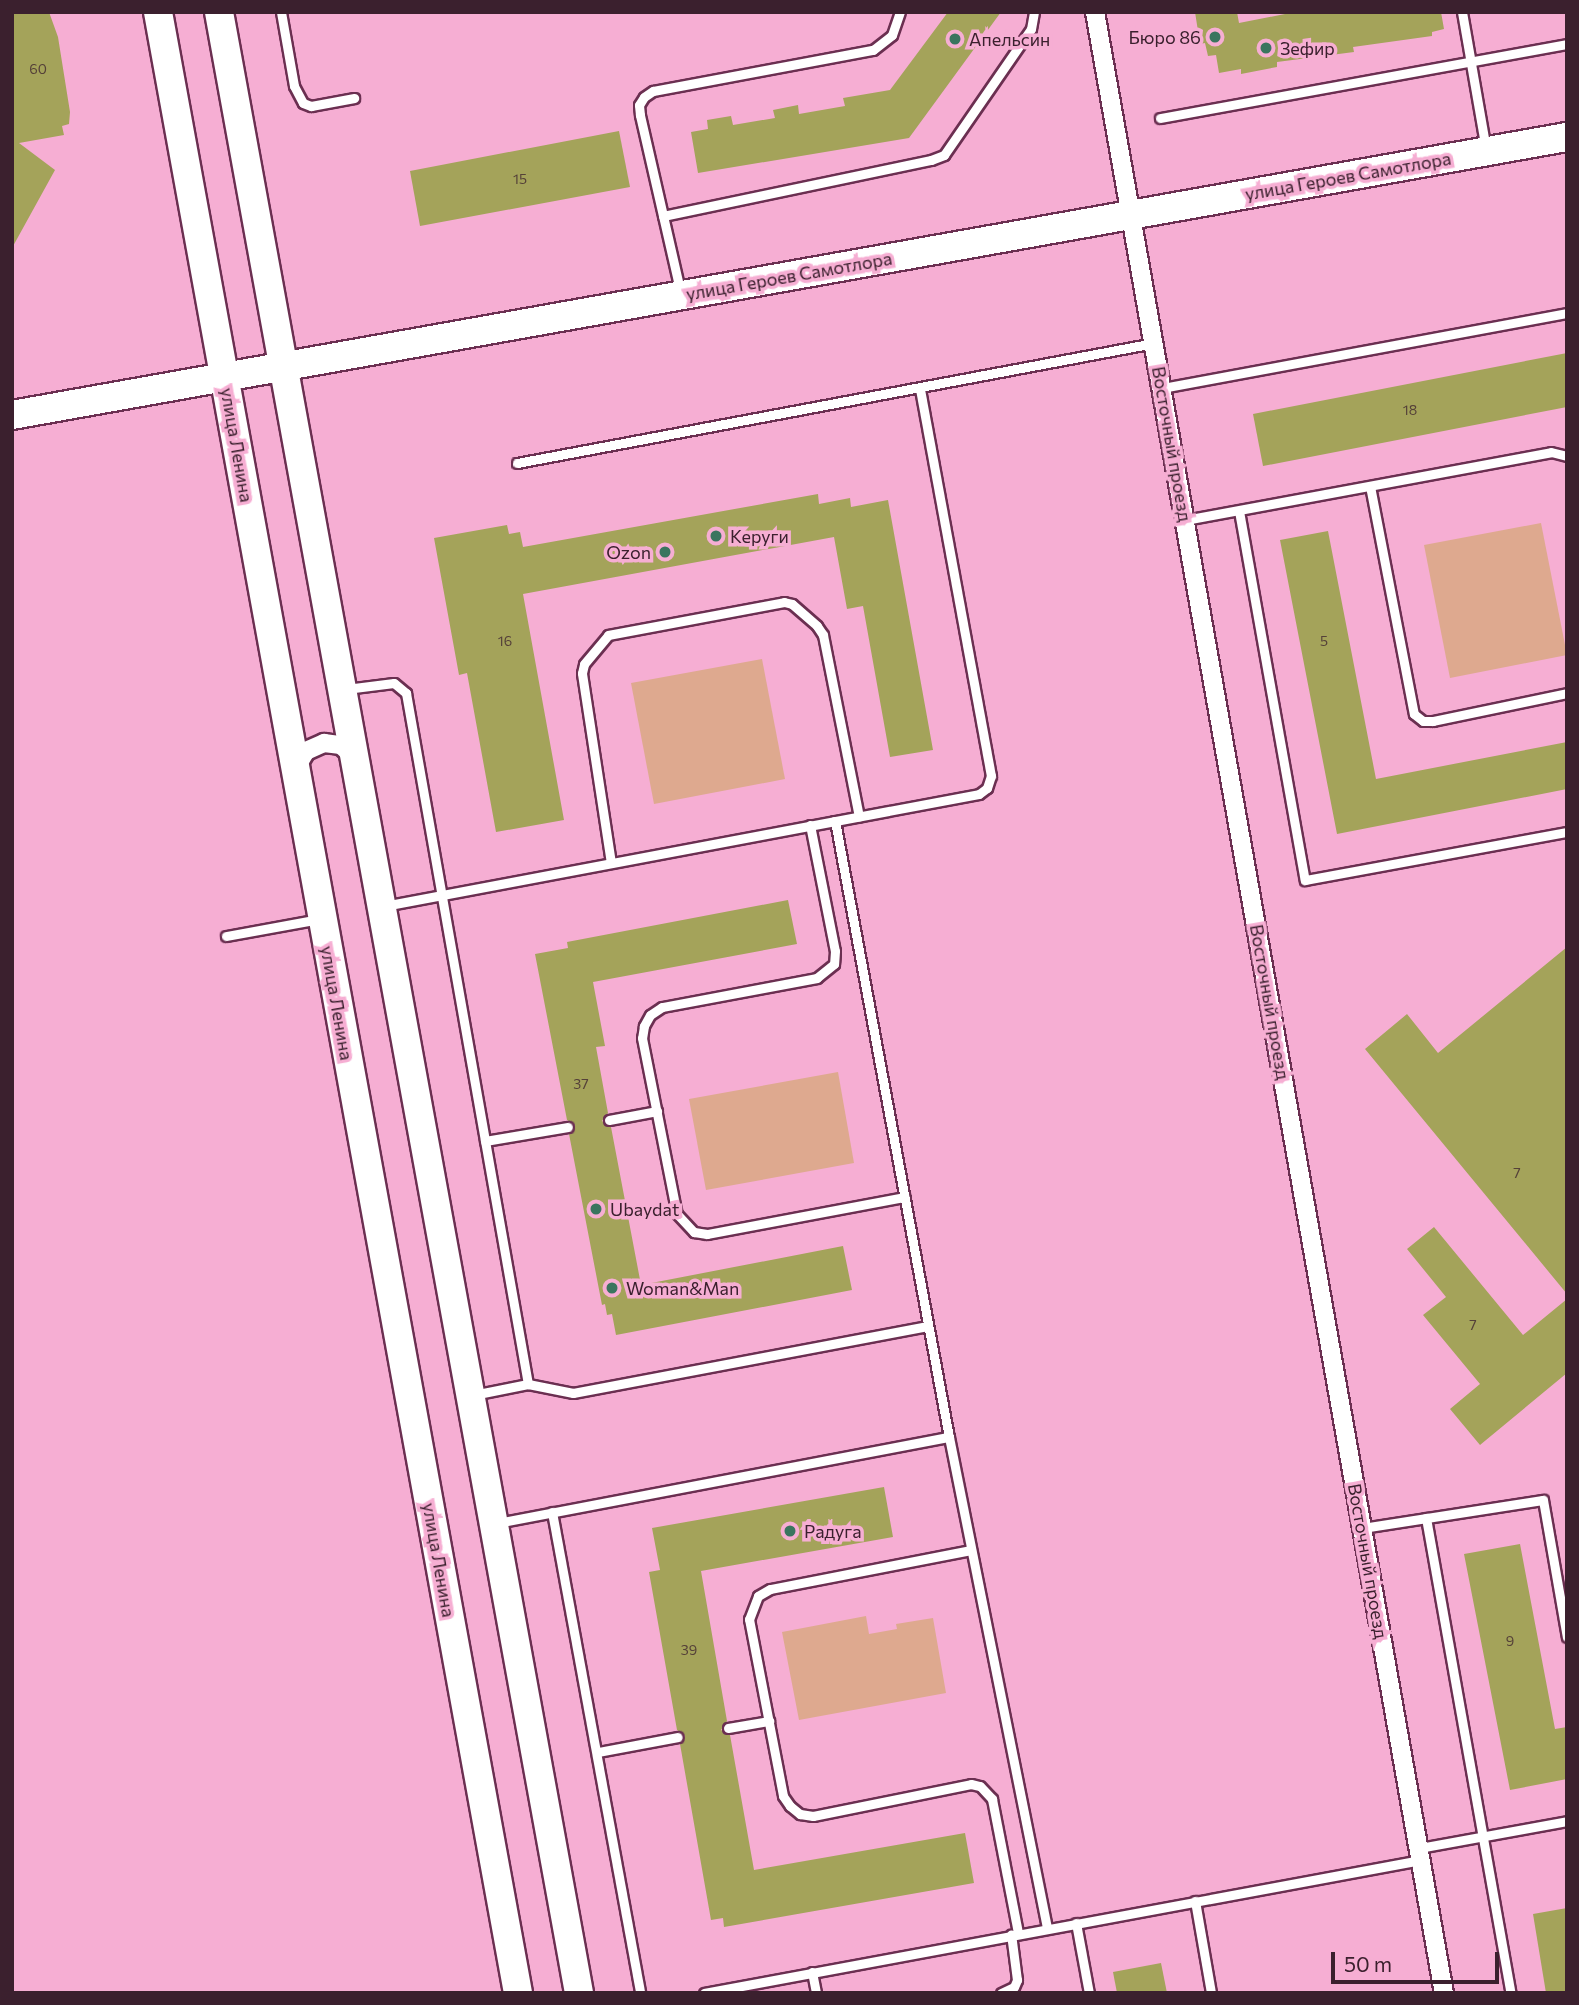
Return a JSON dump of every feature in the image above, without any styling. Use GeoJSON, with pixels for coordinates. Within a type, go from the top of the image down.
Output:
{"type":"FeatureCollection","features":[{"type":"Feature","properties":{"kind":"main road","name":"улица Ленина"},"geometry":{"type":"LineString","coordinates":[[158,12],[518,1993]]}},
{"type":"Feature","properties":{"kind":"main road"},"geometry":{"type":"LineString","coordinates":[[219,12],[384,906],[579,1993]]}},
{"type":"Feature","properties":{"kind":"main road","name":"улица Героев Самотлора"},"geometry":{"type":"LineString","coordinates":[[12,415],[1567,137]]}},
{"type":"Feature","properties":{"kind":"street","name":"Восточный проезд"},"geometry":{"type":"LineString","coordinates":[[1095,12],[1444,1993]]}},
{"type":"Feature","properties":{"kind":"street"},"geometry":{"type":"LineString","coordinates":[[295,770],[306,751],[324,743],[341,745],[357,760]]}},
{"type":"Feature","properties":{"kind":"lane"},"geometry":{"type":"LineString","coordinates":[[281,12],[294,86],[303,103],[311,106],[354,98]]}},
{"type":"Feature","properties":{"kind":"lane"},"geometry":{"type":"LineString","coordinates":[[681,295],[640,115],[639,105],[644,97],[653,91],[873,50],[892,35],[900,12]]}},
{"type":"Feature","properties":{"kind":"lane"},"geometry":{"type":"LineString","coordinates":[[663,216],[931,160],[944,155],[1031,29],[1034,12]]}},
{"type":"Feature","properties":{"kind":"lane"},"geometry":{"type":"LineString","coordinates":[[1462,12],[1487,151]]}},
{"type":"Feature","properties":{"kind":"lane"},"geometry":{"type":"LineString","coordinates":[[1160,118],[1567,44]]}},
{"type":"Feature","properties":{"kind":"lane"},"geometry":{"type":"LineString","coordinates":[[1162,388],[1567,313]]}},
{"type":"Feature","properties":{"kind":"lane"},"geometry":{"type":"LineString","coordinates":[[517,463],[1154,343]]}},
{"type":"Feature","properties":{"kind":"lane"},"geometry":{"type":"LineString","coordinates":[[384,906],[979,794],[991,782],[920,388]]}},
{"type":"Feature","properties":{"kind":"lane"},"geometry":{"type":"LineString","coordinates":[[1185,520],[1551,452],[1567,456]]}},
{"type":"Feature","properties":{"kind":"lane"},"geometry":{"type":"LineString","coordinates":[[1370,486],[1414,715],[1423,721],[1433,721],[1567,693]]}},
{"type":"Feature","properties":{"kind":"lane"},"geometry":{"type":"LineString","coordinates":[[1240,511],[1305,880],[1567,832]]}},
{"type":"Feature","properties":{"kind":"lane"},"geometry":{"type":"LineString","coordinates":[[611,863],[582,673],[584,664],[608,635],[784,602],[792,604],[817,626],[822,635],[859,816]]}},
{"type":"Feature","properties":{"kind":"lane"},"geometry":{"type":"LineString","coordinates":[[344,689],[394,683],[406,694],[528,1384]]}},
{"type":"Feature","properties":{"kind":"lane"},"geometry":{"type":"LineString","coordinates":[[835,821],[949,1437],[1047,1928]]}},
{"type":"Feature","properties":{"kind":"lane"},"geometry":{"type":"LineString","coordinates":[[810,825],[835,951],[834,964],[817,978],[662,1007],[650,1015],[642,1038],[677,1214],[694,1231],[707,1234],[905,1197]]}},
{"type":"Feature","properties":{"kind":"lane"},"geometry":{"type":"LineString","coordinates":[[226,936],[322,919]]}},
{"type":"Feature","properties":{"kind":"lane"},"geometry":{"type":"LineString","coordinates":[[609,1120],[657,1111]]}},
{"type":"Feature","properties":{"kind":"lane"},"geometry":{"type":"LineString","coordinates":[[485,1141],[568,1127]]}},
{"type":"Feature","properties":{"kind":"lane"},"geometry":{"type":"LineString","coordinates":[[471,1395],[528,1384],[573,1393],[928,1326]]}},
{"type":"Feature","properties":{"kind":"lane"},"geometry":{"type":"LineString","coordinates":[[493,1524],[949,1437]]}},
{"type":"Feature","properties":{"kind":"lane"},"geometry":{"type":"LineString","coordinates":[[1362,1528],[1543,1500],[1567,1637]]}},
{"type":"Feature","properties":{"kind":"lane"},"geometry":{"type":"LineString","coordinates":[[552,1512],[640,1993]]}},
{"type":"Feature","properties":{"kind":"lane"},"geometry":{"type":"LineString","coordinates":[[1426,1518],[1511,1993]]}},
{"type":"Feature","properties":{"kind":"lane"},"geometry":{"type":"LineString","coordinates":[[971,1550],[770,1589],[758,1596],[750,1619],[783,1796],[800,1814],[813,1816],[971,1784],[987,1791],[992,1799],[1014,1934],[1017,1980],[1008,1991],[1001,1993]]}},
{"type":"Feature","properties":{"kind":"lane"},"geometry":{"type":"LineString","coordinates":[[729,1728],[769,1721]]}},
{"type":"Feature","properties":{"kind":"lane"},"geometry":{"type":"LineString","coordinates":[[598,1752],[678,1737]]}},
{"type":"Feature","properties":{"kind":"lane"},"geometry":{"type":"LineString","coordinates":[[704,1993],[1195,1901],[1420,1854],[1482,1837],[1567,1821]]}},
{"type":"Feature","properties":{"kind":"lane"},"geometry":{"type":"LineString","coordinates":[[1195,1901],[1211,1993]]}},
{"type":"Feature","properties":{"kind":"lane"},"geometry":{"type":"LineString","coordinates":[[1076,1923],[1089,1993]]}},
{"type":"Feature","properties":{"kind":"lane"},"geometry":{"type":"LineString","coordinates":[[812,1972],[816,1993]]}},
{"type":"Feature","properties":{"kind":"shaded area"},"geometry":{"type":"Polygon","coordinates":[[[1541,523],[1567,655],[1450,678],[1424,545],[1541,523]]]}},
{"type":"Feature","properties":{"kind":"shaded area"},"geometry":{"type":"Polygon","coordinates":[[[762,659],[785,779],[654,804],[631,683],[762,659]]]}},
{"type":"Feature","properties":{"kind":"shaded area"},"geometry":{"type":"Polygon","coordinates":[[[838,1072],[854,1163],[706,1190],[689,1099],[838,1072]]]}},
{"type":"Feature","properties":{"kind":"shaded area"},"geometry":{"type":"Polygon","coordinates":[[[866,1616],[869,1634],[897,1629],[896,1624],[933,1618],[946,1693],[799,1720],[782,1632],[866,1616]]]}},
{"type":"Feature","properties":{"kind":"building"},"geometry":{"type":"Polygon","coordinates":[[[12,12],[49,12],[58,37],[70,112],[69,124],[62,126],[64,135],[19,143],[55,170],[12,248],[12,12]]]}},
{"type":"Feature","properties":{"kind":"building"},"geometry":{"type":"Polygon","coordinates":[[[948,12],[1001,12],[909,138],[698,173],[691,132],[708,129],[707,120],[731,116],[733,125],[775,118],[773,110],[798,105],[799,114],[845,106],[843,98],[890,90],[948,12]]]}},
{"type":"Feature","properties":{"kind":"building"},"geometry":{"type":"Polygon","coordinates":[[[1195,12],[1237,12],[1239,23],[1295,12],[1441,12],[1444,29],[1432,32],[1432,36],[1353,47],[1354,52],[1277,62],[1277,67],[1241,74],[1241,69],[1219,73],[1216,55],[1208,56],[1205,43],[1200,44],[1195,12]]]}},
{"type":"Feature","properties":{"kind":"building"},"geometry":{"type":"Polygon","coordinates":[[[619,131],[630,187],[420,226],[410,171],[619,131]]]}},
{"type":"Feature","properties":{"kind":"building"},"geometry":{"type":"Polygon","coordinates":[[[1567,353],[1567,407],[1263,466],[1253,414],[1567,353]]]}},
{"type":"Feature","properties":{"kind":"building"},"geometry":{"type":"Polygon","coordinates":[[[818,494],[819,504],[850,498],[851,507],[888,500],[933,750],[890,757],[863,606],[847,609],[834,537],[523,594],[564,820],[496,832],[467,673],[459,675],[434,538],[507,525],[509,534],[520,532],[523,547],[818,494]]]}},
{"type":"Feature","properties":{"kind":"building"},"geometry":{"type":"Polygon","coordinates":[[[1328,531],[1376,779],[1567,742],[1567,789],[1337,834],[1280,540],[1328,531]]]}},
{"type":"Feature","properties":{"kind":"building"},"geometry":{"type":"Polygon","coordinates":[[[788,900],[797,944],[593,982],[605,1046],[596,1047],[608,1113],[602,1121],[611,1127],[641,1285],[843,1246],[852,1290],[616,1335],[612,1314],[607,1315],[605,1304],[602,1305],[569,1134],[575,1125],[567,1120],[535,954],[568,948],[567,942],[788,900]]]}},
{"type":"Feature","properties":{"kind":"building"},"geometry":{"type":"Polygon","coordinates":[[[1567,947],[1567,1294],[1365,1049],[1407,1014],[1438,1053],[1567,947]]]}},
{"type":"Feature","properties":{"kind":"building"},"geometry":{"type":"Polygon","coordinates":[[[1434,1227],[1523,1335],[1567,1299],[1567,1373],[1480,1445],[1450,1409],[1480,1384],[1423,1315],[1446,1297],[1407,1249],[1434,1227]]]}},
{"type":"Feature","properties":{"kind":"building"},"geometry":{"type":"Polygon","coordinates":[[[884,1487],[893,1537],[701,1571],[727,1721],[721,1730],[730,1735],[754,1870],[965,1833],[974,1883],[724,1927],[723,1918],[711,1920],[680,1744],[685,1736],[677,1730],[649,1572],[660,1570],[652,1528],[884,1487]]]}},
{"type":"Feature","properties":{"kind":"building"},"geometry":{"type":"Polygon","coordinates":[[[1520,1544],[1555,1729],[1567,1727],[1567,1779],[1510,1790],[1464,1554],[1520,1544]]]}},
{"type":"Feature","properties":{"kind":"building"},"geometry":{"type":"Polygon","coordinates":[[[1567,1908],[1567,1993],[1546,1993],[1533,1914],[1567,1908]]]}},
{"type":"Feature","properties":{"kind":"building"},"geometry":{"type":"Polygon","coordinates":[[[1161,1963],[1167,1993],[1117,1993],[1113,1972],[1161,1963]]]}},
{"type":"Feature","properties":{"kind":"place","name":"Бюро 86"},"geometry":{"type":"Point","coordinates":[1215,37]}},
{"type":"Feature","properties":{"kind":"place","name":"Апельсин"},"geometry":{"type":"Point","coordinates":[955,39]}},
{"type":"Feature","properties":{"kind":"place","name":"Зефир"},"geometry":{"type":"Point","coordinates":[1266,48]}},
{"type":"Feature","properties":{"kind":"place","name":"Керуги"},"geometry":{"type":"Point","coordinates":[716,536]}},
{"type":"Feature","properties":{"kind":"place","name":"Ozon"},"geometry":{"type":"Point","coordinates":[665,552]}},
{"type":"Feature","properties":{"kind":"place","name":"Ubaydat"},"geometry":{"type":"Point","coordinates":[596,1209]}},
{"type":"Feature","properties":{"kind":"place","name":"Woman&Man"},"geometry":{"type":"Point","coordinates":[612,1288]}},
{"type":"Feature","properties":{"kind":"place","name":"Радуга"},"geometry":{"type":"Point","coordinates":[790,1531]}}]}
